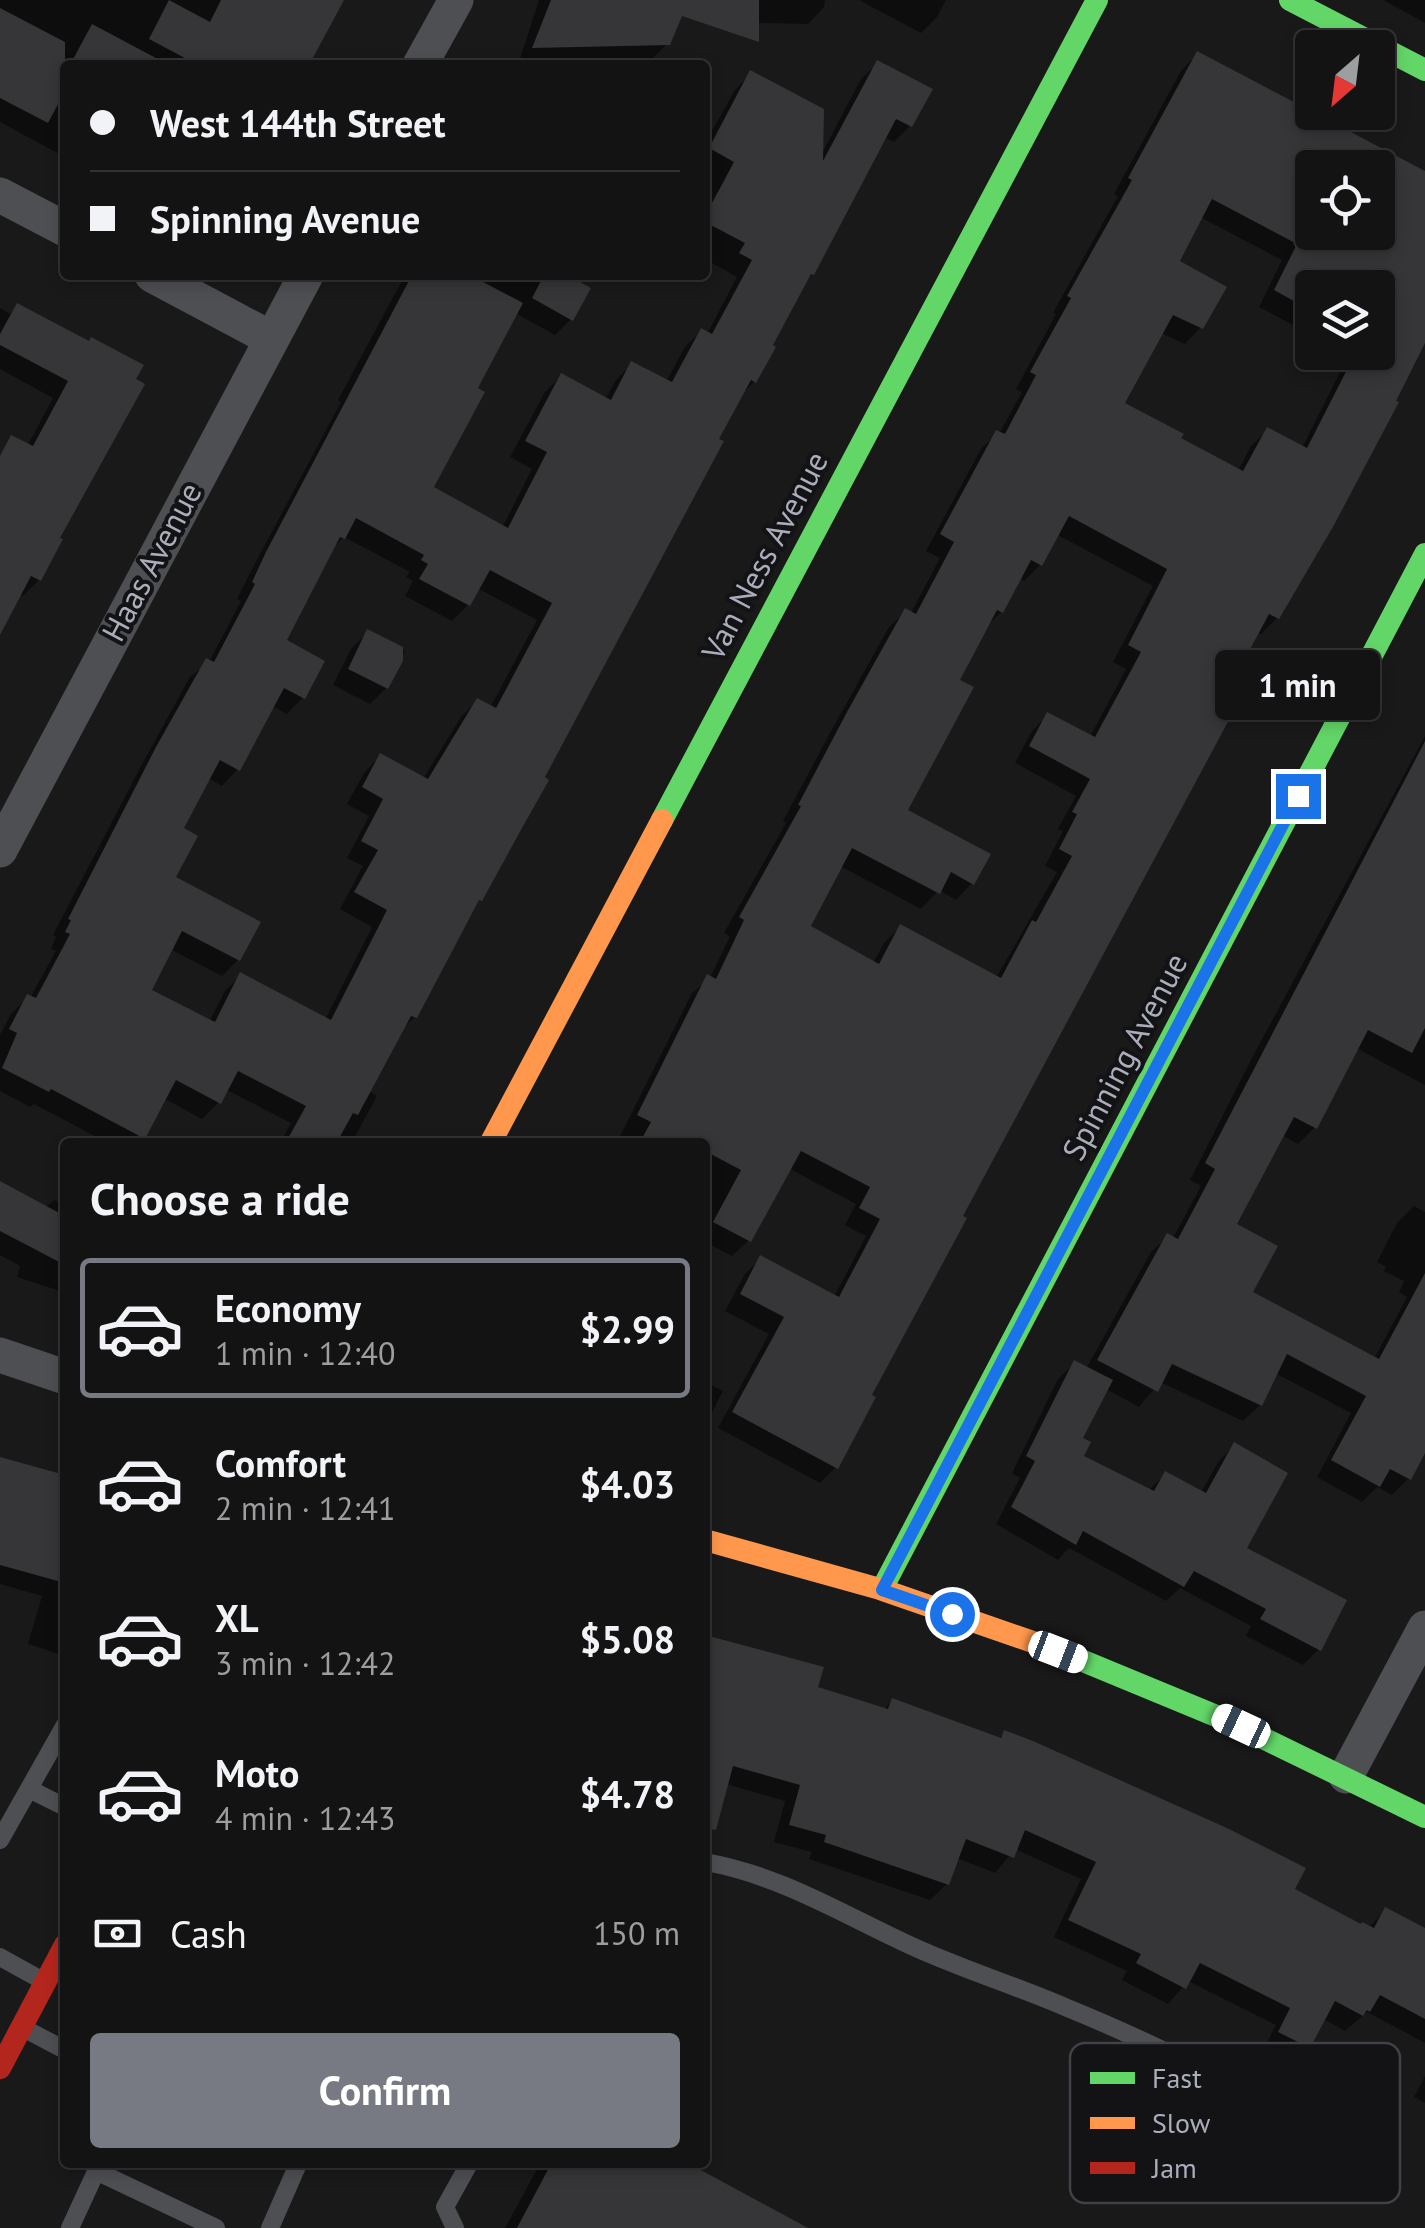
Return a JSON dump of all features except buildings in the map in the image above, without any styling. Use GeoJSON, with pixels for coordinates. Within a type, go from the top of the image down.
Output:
{"type":"FeatureCollection","features":[{"type":"Feature","properties":{"kind":"street"},"geometry":{"type":"LineString","coordinates":[[423,60],[456,0]]}},
{"type":"Feature","properties":{"kind":"street","name":"Van Ness Avenue"},"geometry":{"type":"LineString","coordinates":[[493,1138],[1097,0]]}},
{"type":"Feature","properties":{"kind":"street"},"geometry":{"type":"LineString","coordinates":[[1290,0],[1425,70]]}},
{"type":"Feature","properties":{"kind":"street"},"geometry":{"type":"LineString","coordinates":[[0,194],[60,226]]}},
{"type":"Feature","properties":{"kind":"street"},"geometry":{"type":"LineString","coordinates":[[161,280],[272,339]]}},
{"type":"Feature","properties":{"kind":"street","name":"Haas Avenue"},"geometry":{"type":"LineString","coordinates":[[0,850],[11,802],[303,280]]}},
{"type":"Feature","properties":{"kind":"street","name":"Spinning Avenue"},"geometry":{"type":"LineString","coordinates":[[882,1590],[1425,554]]}},
{"type":"Feature","properties":{"kind":"street"},"geometry":{"type":"LineString","coordinates":[[0,1355],[60,1375]]}},
{"type":"Feature","properties":{"kind":"street"},"geometry":{"type":"LineString","coordinates":[[710,1541],[882,1590],[1058,1652],[1206,1710],[1425,1817]]}},
{"type":"Feature","properties":{"kind":"street"},"geometry":{"type":"LineString","coordinates":[[1346,1776],[1425,1628]]}},
{"type":"Feature","properties":{"kind":"street"},"geometry":{"type":"LineString","coordinates":[[0,2068],[60,1955]]}},
{"type":"Feature","properties":{"kind":"lane"},"geometry":{"type":"LineString","coordinates":[[0,1840],[60,1733]]}},
{"type":"Feature","properties":{"kind":"lane"},"geometry":{"type":"LineString","coordinates":[[29,1789],[60,1804]]}},
{"type":"Feature","properties":{"kind":"lane"},"geometry":{"type":"LineString","coordinates":[[710,1863],[744,1868],[918,1949],[1148,2043]]}},
{"type":"Feature","properties":{"kind":"lane"},"geometry":{"type":"LineString","coordinates":[[0,1957],[46,1982]]}},
{"type":"Feature","properties":{"kind":"lane"},"geometry":{"type":"LineString","coordinates":[[22,2027],[60,2047]]}},
{"type":"Feature","properties":{"kind":"lane"},"geometry":{"type":"LineString","coordinates":[[70,2228],[98,2168]]}},
{"type":"Feature","properties":{"kind":"lane"},"geometry":{"type":"LineString","coordinates":[[100,2168],[216,2228]]}},
{"type":"Feature","properties":{"kind":"lane"},"geometry":{"type":"LineString","coordinates":[[270,2228],[296,2168]]}},
{"type":"Feature","properties":{"kind":"lane"},"geometry":{"type":"LineString","coordinates":[[454,2228],[445,2207],[467,2168]]}},
{"type":"Feature","properties":{"kind":"traffic: fast"},"geometry":{"type":"LineString","coordinates":[[662,820],[1097,0]]}},
{"type":"Feature","properties":{"kind":"traffic: fast"},"geometry":{"type":"LineString","coordinates":[[1290,0],[1425,70]]}},
{"type":"Feature","properties":{"kind":"traffic: fast"},"geometry":{"type":"LineString","coordinates":[[882,1589],[1425,554]]}},
{"type":"Feature","properties":{"kind":"traffic: fast"},"geometry":{"type":"LineString","coordinates":[[1059,1651],[1226,1720],[1425,1817]]}},
{"type":"Feature","properties":{"kind":"traffic: slow"},"geometry":{"type":"LineString","coordinates":[[493,1138],[662,820]]}},
{"type":"Feature","properties":{"kind":"traffic: slow"},"geometry":{"type":"LineString","coordinates":[[710,1541],[880,1589],[1059,1651]]}},
{"type":"Feature","properties":{"kind":"traffic: jam"},"geometry":{"type":"LineString","coordinates":[[0,2068],[60,1954]]}},
{"type":"Feature","properties":{"kind":"route"},"geometry":{"type":"LineString","coordinates":[[952,1614],[882,1590],[1298,796]]}}]}
